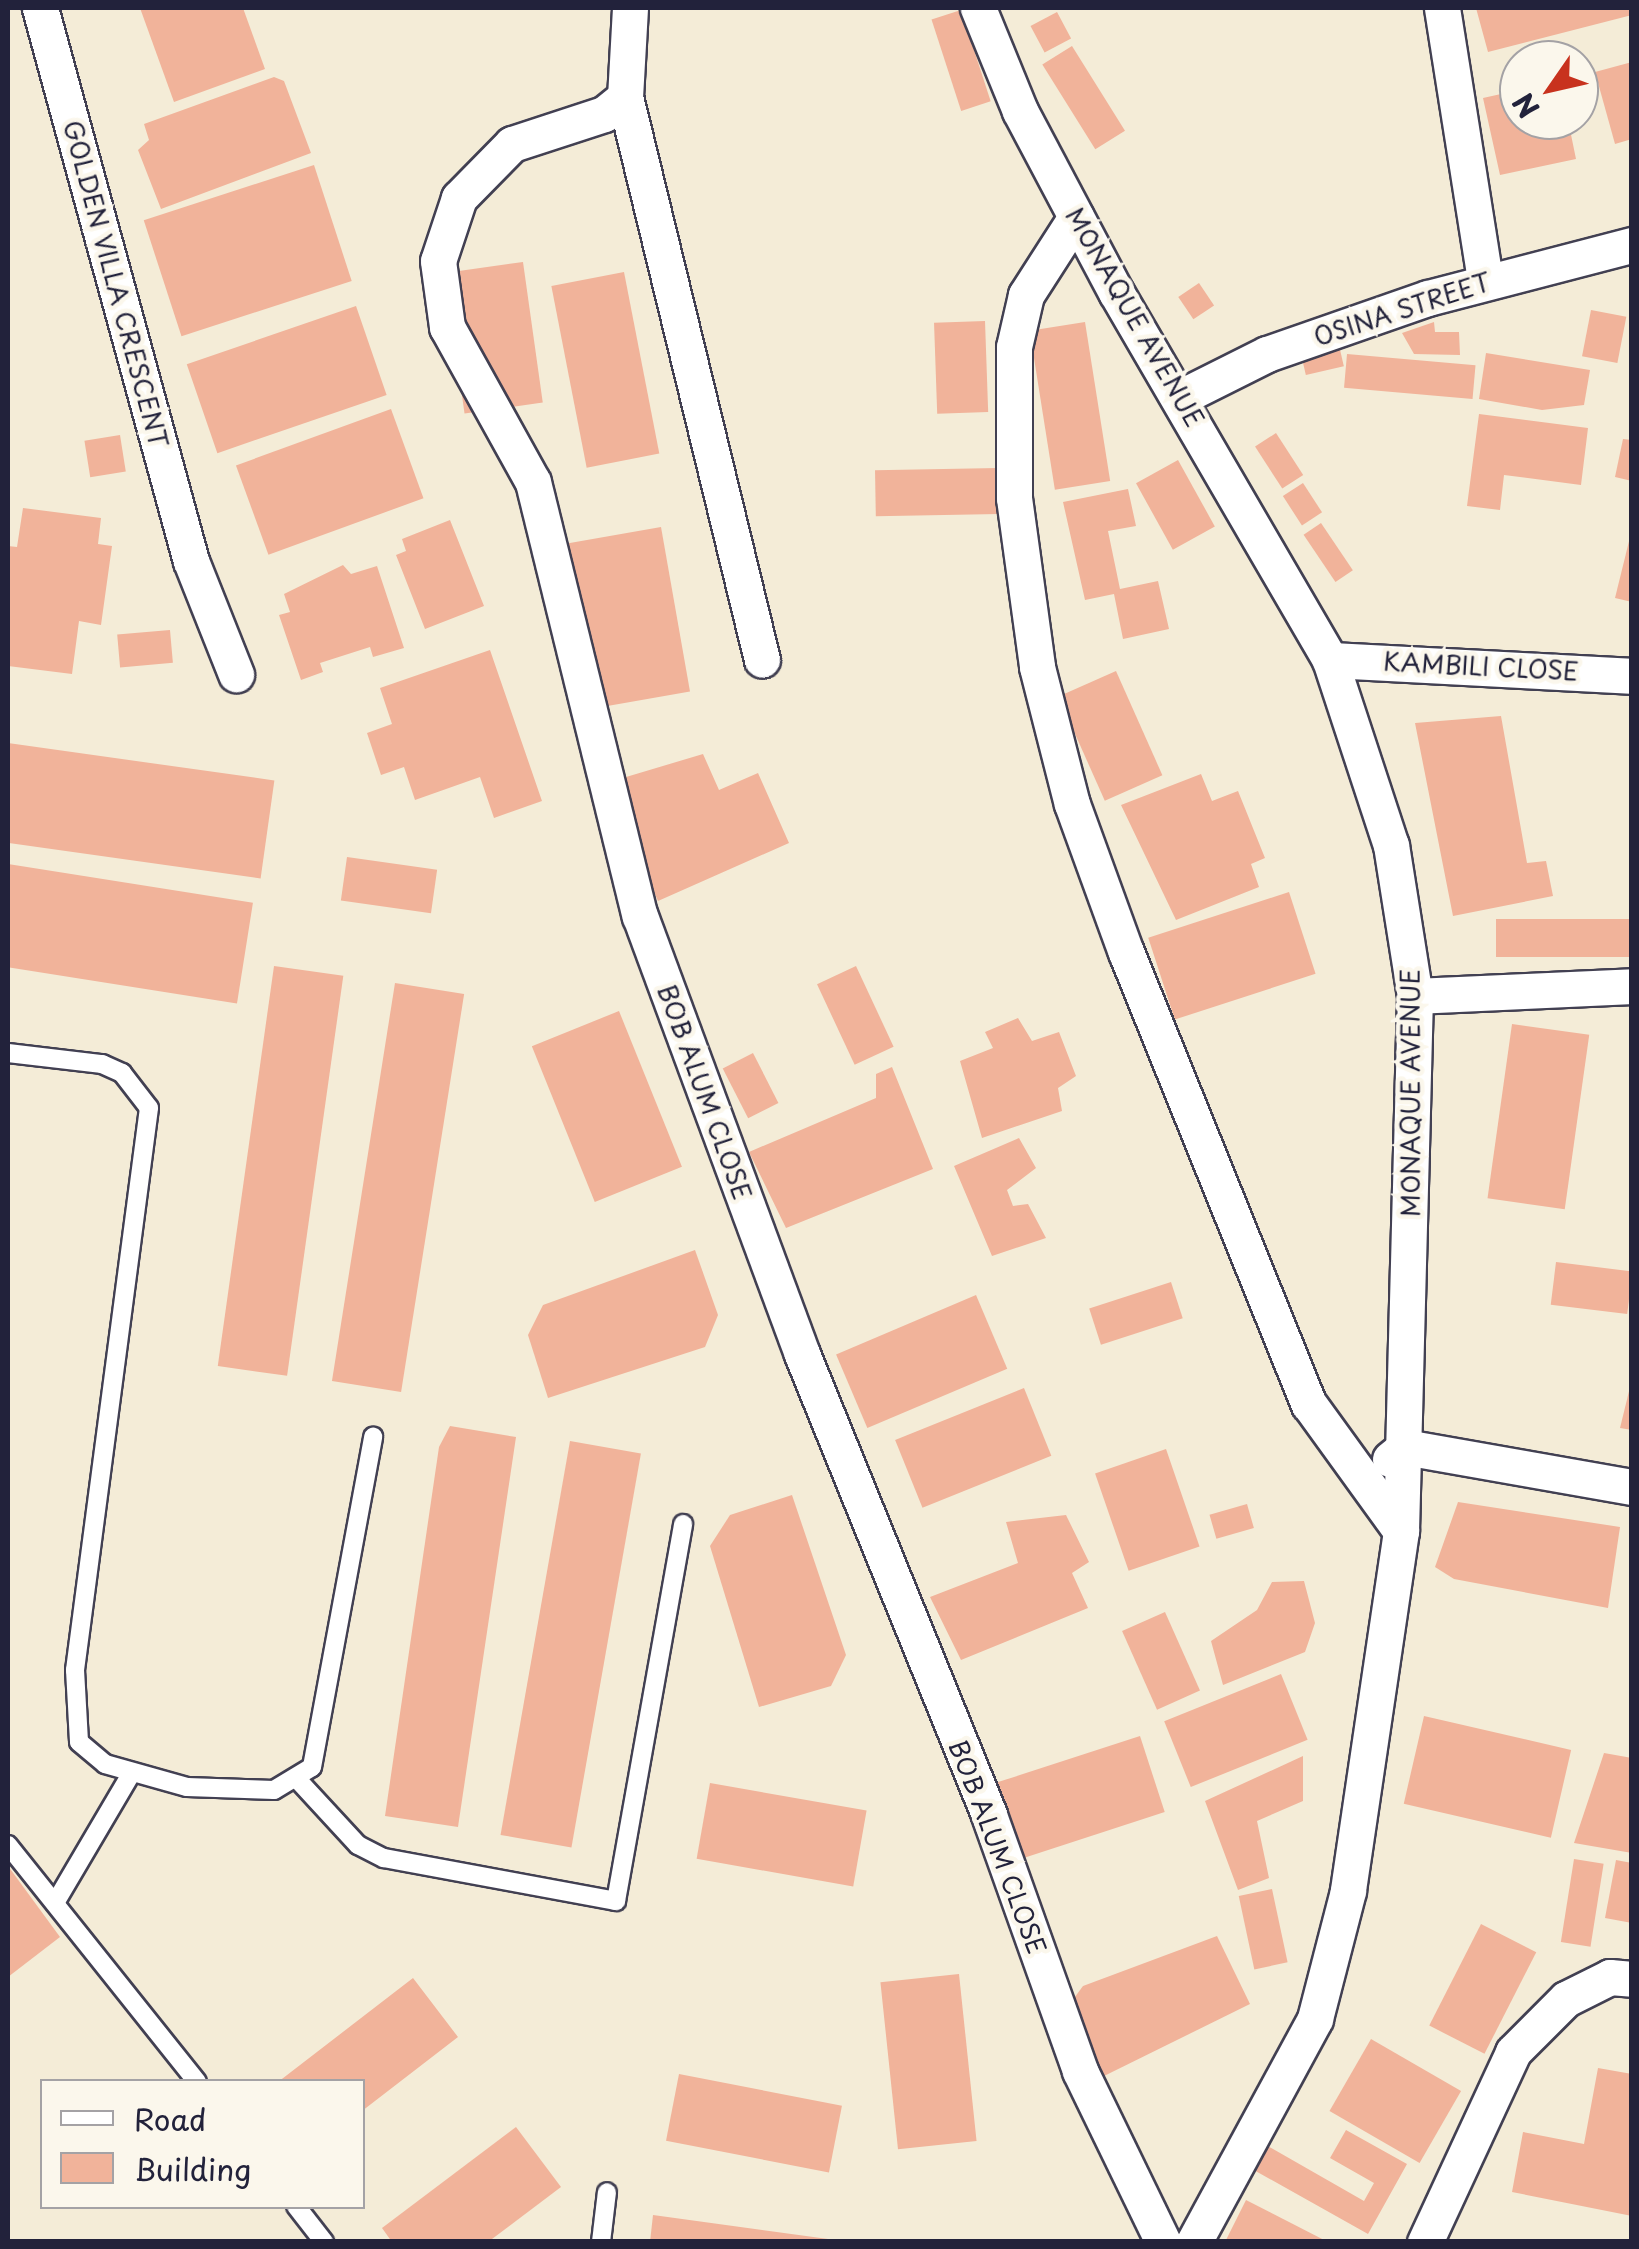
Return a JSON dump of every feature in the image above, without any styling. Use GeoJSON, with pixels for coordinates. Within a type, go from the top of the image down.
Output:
{"type":"FeatureCollection","features":[{"type":"Feature","properties":{"kind":"street","name":"GOLDEN VILLA CRESCENT"},"geometry":{"type":"LineString","coordinates":[[40,8],[191,561],[236,674]]}},
{"type":"Feature","properties":{"kind":"street"},"geometry":{"type":"LineString","coordinates":[[630,8],[625,96],[762,660]]}},
{"type":"Feature","properties":{"kind":"street","name":"MONAQUE AVENUE"},"geometry":{"type":"LineString","coordinates":[[978,8],[1076,217],[1330,660],[1377,789],[1415,996],[1406,1447],[1401,1530],[1381,1696],[1323,1998],[1194,2242]]}},
{"type":"Feature","properties":{"kind":"street"},"geometry":{"type":"LineString","coordinates":[[1442,8],[1485,280]]}},
{"type":"Feature","properties":{"kind":"street","name":"BOB ALUM CLOSE"},"geometry":{"type":"LineString","coordinates":[[625,96],[604,114],[512,144],[460,198],[438,261],[447,327],[533,482],[640,916],[795,1336],[1080,2071],[1163,2242]]}},
{"type":"Feature","properties":{"kind":"street"},"geometry":{"type":"LineString","coordinates":[[1076,217],[1026,294],[1014,346],[1014,498],[1037,667],[1072,804],[1140,988],[1309,1404],[1401,1530]]}},
{"type":"Feature","properties":{"kind":"street","name":"OSINA STREET"},"geometry":{"type":"LineString","coordinates":[[1181,397],[1267,354],[1485,280],[1632,245]]}},
{"type":"Feature","properties":{"kind":"street","name":"KAMBILI CLOSE"},"geometry":{"type":"LineString","coordinates":[[1330,660],[1632,676]]}},
{"type":"Feature","properties":{"kind":"street"},"geometry":{"type":"LineString","coordinates":[[1415,996],[1632,986]]}},
{"type":"Feature","properties":{"kind":"street"},"geometry":{"type":"LineString","coordinates":[[1364,1480],[1406,1447],[1632,1487]]}},
{"type":"Feature","properties":{"kind":"street"},"geometry":{"type":"LineString","coordinates":[[1425,2242],[1513,2052],[1566,2000],[1610,1977],[1632,1979]]}},
{"type":"Feature","properties":{"kind":"lane"},"geometry":{"type":"LineString","coordinates":[[8,1053],[102,1064],[122,1073],[150,1108],[74,1670],[79,1742],[131,1774],[257,1790],[297,1779],[322,1745],[373,1437]]}},
{"type":"Feature","properties":{"kind":"lane"},"geometry":{"type":"LineString","coordinates":[[297,1779],[358,1845],[384,1858],[616,1901],[683,1524]]}},
{"type":"Feature","properties":{"kind":"lane"},"geometry":{"type":"LineString","coordinates":[[55,1903],[131,1774]]}},
{"type":"Feature","properties":{"kind":"lane"},"geometry":{"type":"LineString","coordinates":[[8,1845],[195,2079]]}},
{"type":"Feature","properties":{"kind":"lane"},"geometry":{"type":"LineString","coordinates":[[601,2242],[607,2192]]}},
{"type":"Feature","properties":{"kind":"lane"},"geometry":{"type":"LineString","coordinates":[[298,2209],[324,2242]]}},
{"type":"Feature","properties":{"kind":"building"},"geometry":{"type":"Polygon","coordinates":[[[140,8],[243,8],[265,69],[174,102],[140,8]]]}},
{"type":"Feature","properties":{"kind":"building"},"geometry":{"type":"Polygon","coordinates":[[[1476,8],[1632,8],[1632,15],[1535,40],[1499,40],[1499,49],[1488,52],[1476,8]]]}},
{"type":"Feature","properties":{"kind":"building"},"geometry":{"type":"Polygon","coordinates":[[[961,10],[991,101],[961,111],[932,20],[961,10]]]}},
{"type":"Feature","properties":{"kind":"building"},"geometry":{"type":"Polygon","coordinates":[[[1057,12],[1071,38],[1045,53],[1031,26],[1057,12]]]}},
{"type":"Feature","properties":{"kind":"building"},"geometry":{"type":"Polygon","coordinates":[[[1072,46],[1125,131],[1095,149],[1042,65],[1072,46]]]}},
{"type":"Feature","properties":{"kind":"building"},"geometry":{"type":"Polygon","coordinates":[[[1632,62],[1632,139],[1615,144],[1599,86],[1599,71],[1632,62]]]}},
{"type":"Feature","properties":{"kind":"building"},"geometry":{"type":"Polygon","coordinates":[[[274,77],[284,81],[311,153],[161,209],[138,150],[149,140],[144,124],[274,77]]]}},
{"type":"Feature","properties":{"kind":"building"},"geometry":{"type":"Polygon","coordinates":[[[1499,94],[1499,140],[1572,140],[1576,159],[1500,175],[1483,98],[1499,94]]]}},
{"type":"Feature","properties":{"kind":"building"},"geometry":{"type":"Polygon","coordinates":[[[314,165],[352,281],[181,336],[144,220],[314,165]]]}},
{"type":"Feature","properties":{"kind":"building"},"geometry":{"type":"Polygon","coordinates":[[[523,262],[543,403],[465,414],[445,273],[523,262]]]}},
{"type":"Feature","properties":{"kind":"building"},"geometry":{"type":"Polygon","coordinates":[[[624,272],[659,454],[587,468],[551,286],[624,272]]]}},
{"type":"Feature","properties":{"kind":"building"},"geometry":{"type":"Polygon","coordinates":[[[1199,283],[1214,305],[1193,319],[1178,297],[1199,283]]]}},
{"type":"Feature","properties":{"kind":"building"},"geometry":{"type":"Polygon","coordinates":[[[356,306],[387,395],[217,453],[187,364],[356,306]]]}},
{"type":"Feature","properties":{"kind":"building"},"geometry":{"type":"Polygon","coordinates":[[[1591,310],[1626,317],[1617,363],[1582,356],[1591,310]]]}},
{"type":"Feature","properties":{"kind":"building"},"geometry":{"type":"Polygon","coordinates":[[[985,321],[988,412],[937,414],[934,323],[985,321]]]}},
{"type":"Feature","properties":{"kind":"building"},"geometry":{"type":"Polygon","coordinates":[[[1085,322],[1110,481],[1055,490],[1030,331],[1085,322]]]}},
{"type":"Feature","properties":{"kind":"building"},"geometry":{"type":"Polygon","coordinates":[[[1434,322],[1435,332],[1459,332],[1460,355],[1414,354],[1402,333],[1434,322]]]}},
{"type":"Feature","properties":{"kind":"building"},"geometry":{"type":"Polygon","coordinates":[[[1338,341],[1344,366],[1306,375],[1300,350],[1338,341]]]}},
{"type":"Feature","properties":{"kind":"building"},"geometry":{"type":"Polygon","coordinates":[[[1486,353],[1590,370],[1584,405],[1542,410],[1479,399],[1486,353]]]}},
{"type":"Feature","properties":{"kind":"building"},"geometry":{"type":"Polygon","coordinates":[[[1347,354],[1476,365],[1473,399],[1344,388],[1347,354]]]}},
{"type":"Feature","properties":{"kind":"building"},"geometry":{"type":"Polygon","coordinates":[[[391,409],[423,498],[268,555],[236,465],[391,409]]]}},
{"type":"Feature","properties":{"kind":"building"},"geometry":{"type":"Polygon","coordinates":[[[1479,414],[1588,428],[1581,485],[1504,475],[1500,510],[1467,506],[1479,414]]]}},
{"type":"Feature","properties":{"kind":"building"},"geometry":{"type":"Polygon","coordinates":[[[1276,433],[1303,475],[1282,489],[1255,447],[1276,433]]]}},
{"type":"Feature","properties":{"kind":"building"},"geometry":{"type":"Polygon","coordinates":[[[120,435],[126,472],[90,477],[84,441],[120,435]]]}},
{"type":"Feature","properties":{"kind":"building"},"geometry":{"type":"Polygon","coordinates":[[[1623,439],[1632,440],[1632,481],[1615,477],[1623,439]]]}},
{"type":"Feature","properties":{"kind":"building"},"geometry":{"type":"Polygon","coordinates":[[[1178,460],[1215,526],[1173,550],[1136,483],[1178,460]]]}},
{"type":"Feature","properties":{"kind":"building"},"geometry":{"type":"Polygon","coordinates":[[[998,468],[999,514],[876,516],[875,470],[998,468]]]}},
{"type":"Feature","properties":{"kind":"building"},"geometry":{"type":"Polygon","coordinates":[[[1303,483],[1322,512],[1302,525],[1283,496],[1303,483]]]}},
{"type":"Feature","properties":{"kind":"building"},"geometry":{"type":"Polygon","coordinates":[[[1128,489],[1136,526],[1108,531],[1120,589],[1158,581],[1169,629],[1123,639],[1114,594],[1085,600],[1063,502],[1128,489]]]}},
{"type":"Feature","properties":{"kind":"building"},"geometry":{"type":"Polygon","coordinates":[[[23,508],[101,518],[98,544],[112,546],[101,625],[79,621],[72,674],[8,666],[8,546],[17,547],[23,508]]]}},
{"type":"Feature","properties":{"kind":"building"},"geometry":{"type":"Polygon","coordinates":[[[450,520],[484,606],[425,629],[396,555],[406,551],[402,539],[450,520]]]}},
{"type":"Feature","properties":{"kind":"building"},"geometry":{"type":"Polygon","coordinates":[[[1321,523],[1353,570],[1335,582],[1304,535],[1321,523]]]}},
{"type":"Feature","properties":{"kind":"building"},"geometry":{"type":"Polygon","coordinates":[[[661,527],[690,691],[597,708],[568,543],[661,527]]]}},
{"type":"Feature","properties":{"kind":"building"},"geometry":{"type":"Polygon","coordinates":[[[1632,529],[1632,602],[1615,598],[1632,529]]]}},
{"type":"Feature","properties":{"kind":"building"},"geometry":{"type":"Polygon","coordinates":[[[343,565],[351,574],[377,566],[404,648],[373,657],[370,647],[320,663],[323,672],[301,680],[279,615],[290,612],[284,594],[343,565]]]}},
{"type":"Feature","properties":{"kind":"building"},"geometry":{"type":"Polygon","coordinates":[[[170,630],[173,663],[120,667],[117,635],[170,630]]]}},
{"type":"Feature","properties":{"kind":"building"},"geometry":{"type":"Polygon","coordinates":[[[490,650],[542,801],[494,818],[480,777],[415,800],[404,767],[381,775],[367,733],[392,724],[380,688],[490,650]]]}},
{"type":"Feature","properties":{"kind":"building"},"geometry":{"type":"Polygon","coordinates":[[[1116,671],[1162,775],[1105,801],[1058,697],[1116,671]]]}},
{"type":"Feature","properties":{"kind":"building"},"geometry":{"type":"Polygon","coordinates":[[[1501,716],[1527,863],[1546,861],[1553,896],[1453,916],[1415,723],[1501,716]]]}},
{"type":"Feature","properties":{"kind":"building"},"geometry":{"type":"Polygon","coordinates":[[[8,743],[274,780],[261,878],[8,843],[8,743]]]}},
{"type":"Feature","properties":{"kind":"building"},"geometry":{"type":"Polygon","coordinates":[[[703,754],[719,790],[758,773],[789,843],[658,901],[606,783],[703,754]]]}},
{"type":"Feature","properties":{"kind":"building"},"geometry":{"type":"Polygon","coordinates":[[[1201,774],[1212,801],[1238,791],[1265,858],[1251,864],[1259,887],[1176,920],[1121,805],[1201,774]]]}},
{"type":"Feature","properties":{"kind":"building"},"geometry":{"type":"Polygon","coordinates":[[[347,857],[437,870],[431,913],[341,901],[347,857]]]}},
{"type":"Feature","properties":{"kind":"building"},"geometry":{"type":"Polygon","coordinates":[[[8,864],[253,903],[237,1004],[8,967],[8,864]]]}},
{"type":"Feature","properties":{"kind":"building"},"geometry":{"type":"Polygon","coordinates":[[[1289,892],[1316,974],[1175,1020],[1148,938],[1289,892]]]}},
{"type":"Feature","properties":{"kind":"building"},"geometry":{"type":"Polygon","coordinates":[[[1496,919],[1632,919],[1632,957],[1496,957],[1496,919]]]}},
{"type":"Feature","properties":{"kind":"building"},"geometry":{"type":"Polygon","coordinates":[[[274,966],[343,976],[287,1376],[218,1366],[274,966]]]}},
{"type":"Feature","properties":{"kind":"building"},"geometry":{"type":"Polygon","coordinates":[[[856,966],[894,1047],[855,1065],[817,984],[856,966]]]}},
{"type":"Feature","properties":{"kind":"building"},"geometry":{"type":"Polygon","coordinates":[[[395,983],[464,994],[401,1392],[332,1381],[395,983]]]}},
{"type":"Feature","properties":{"kind":"building"},"geometry":{"type":"Polygon","coordinates":[[[619,1011],[682,1167],[595,1202],[532,1046],[619,1011]]]}},
{"type":"Feature","properties":{"kind":"building"},"geometry":{"type":"Polygon","coordinates":[[[1018,1018],[1032,1041],[1059,1032],[1076,1076],[1058,1088],[1062,1111],[982,1138],[960,1061],[993,1048],[985,1032],[1018,1018]]]}},
{"type":"Feature","properties":{"kind":"building"},"geometry":{"type":"Polygon","coordinates":[[[1512,1024],[1589,1035],[1565,1209],[1488,1198],[1512,1024]]]}},
{"type":"Feature","properties":{"kind":"building"},"geometry":{"type":"Polygon","coordinates":[[[753,1053],[778,1103],[748,1118],[723,1068],[753,1053]]]}},
{"type":"Feature","properties":{"kind":"building"},"geometry":{"type":"Polygon","coordinates":[[[892,1067],[933,1169],[786,1228],[749,1152],[876,1098],[876,1074],[892,1067]]]}},
{"type":"Feature","properties":{"kind":"building"},"geometry":{"type":"Polygon","coordinates":[[[1019,1138],[1036,1168],[1007,1190],[1013,1206],[1028,1204],[1046,1238],[992,1256],[954,1166],[1019,1138]]]}},
{"type":"Feature","properties":{"kind":"building"},"geometry":{"type":"Polygon","coordinates":[[[695,1250],[718,1315],[705,1347],[548,1398],[528,1335],[543,1305],[695,1250]]]}},
{"type":"Feature","properties":{"kind":"building"},"geometry":{"type":"Polygon","coordinates":[[[1556,1262],[1632,1271],[1627,1314],[1551,1305],[1556,1262]]]}},
{"type":"Feature","properties":{"kind":"building"},"geometry":{"type":"Polygon","coordinates":[[[1171,1282],[1183,1318],[1101,1345],[1089,1309],[1171,1282]]]}},
{"type":"Feature","properties":{"kind":"building"},"geometry":{"type":"Polygon","coordinates":[[[976,1295],[1007,1369],[867,1428],[836,1354],[976,1295]]]}},
{"type":"Feature","properties":{"kind":"building"},"geometry":{"type":"Polygon","coordinates":[[[1632,1379],[1632,1430],[1620,1428],[1632,1379]]]}},
{"type":"Feature","properties":{"kind":"building"},"geometry":{"type":"Polygon","coordinates":[[[1024,1388],[1051,1456],[922,1508],[895,1440],[1024,1388]]]}},
{"type":"Feature","properties":{"kind":"building"},"geometry":{"type":"Polygon","coordinates":[[[450,1426],[516,1437],[458,1827],[385,1816],[439,1447],[450,1426]]]}},
{"type":"Feature","properties":{"kind":"building"},"geometry":{"type":"Polygon","coordinates":[[[570,1441],[641,1454],[571,1847],[501,1835],[570,1441]]]}},
{"type":"Feature","properties":{"kind":"building"},"geometry":{"type":"Polygon","coordinates":[[[1166,1449],[1200,1546],[1129,1571],[1095,1473],[1166,1449]]]}},
{"type":"Feature","properties":{"kind":"building"},"geometry":{"type":"Polygon","coordinates":[[[792,1495],[846,1655],[831,1686],[759,1707],[710,1546],[730,1515],[792,1495]]]}},
{"type":"Feature","properties":{"kind":"building"},"geometry":{"type":"Polygon","coordinates":[[[1458,1502],[1620,1527],[1608,1608],[1454,1579],[1435,1567],[1458,1502]]]}},
{"type":"Feature","properties":{"kind":"building"},"geometry":{"type":"Polygon","coordinates":[[[1247,1504],[1254,1528],[1216,1539],[1210,1515],[1247,1504]]]}},
{"type":"Feature","properties":{"kind":"building"},"geometry":{"type":"Polygon","coordinates":[[[1066,1515],[1089,1562],[1072,1573],[1088,1608],[961,1660],[930,1597],[1018,1563],[1006,1522],[1066,1515]]]}},
{"type":"Feature","properties":{"kind":"building"},"geometry":{"type":"Polygon","coordinates":[[[1304,1581],[1315,1623],[1305,1652],[1223,1685],[1211,1641],[1257,1610],[1272,1582],[1304,1581]]]}},
{"type":"Feature","properties":{"kind":"building"},"geometry":{"type":"Polygon","coordinates":[[[1165,1612],[1200,1691],[1157,1710],[1122,1631],[1165,1612]]]}},
{"type":"Feature","properties":{"kind":"building"},"geometry":{"type":"Polygon","coordinates":[[[1281,1674],[1308,1740],[1191,1787],[1164,1721],[1281,1674]]]}},
{"type":"Feature","properties":{"kind":"building"},"geometry":{"type":"Polygon","coordinates":[[[1424,1716],[1571,1750],[1551,1838],[1404,1804],[1424,1716]]]}},
{"type":"Feature","properties":{"kind":"building"},"geometry":{"type":"Polygon","coordinates":[[[1140,1736],[1165,1812],[1022,1858],[997,1782],[1140,1736]]]}},
{"type":"Feature","properties":{"kind":"building"},"geometry":{"type":"Polygon","coordinates":[[[1604,1753],[1632,1758],[1632,1853],[1574,1843],[1604,1753]]]}},
{"type":"Feature","properties":{"kind":"building"},"geometry":{"type":"Polygon","coordinates":[[[1303,1756],[1303,1801],[1257,1821],[1269,1878],[1238,1890],[1205,1801],[1303,1756]]]}},
{"type":"Feature","properties":{"kind":"building"},"geometry":{"type":"Polygon","coordinates":[[[710,1783],[867,1811],[853,1886],[697,1859],[710,1783]]]}},
{"type":"Feature","properties":{"kind":"building"},"geometry":{"type":"Polygon","coordinates":[[[1574,1859],[1604,1864],[1590,1947],[1561,1942],[1574,1859]]]}},
{"type":"Feature","properties":{"kind":"building"},"geometry":{"type":"Polygon","coordinates":[[[1616,1860],[1632,1863],[1632,1923],[1605,1918],[1616,1860]]]}},
{"type":"Feature","properties":{"kind":"building"},"geometry":{"type":"Polygon","coordinates":[[[8,1866],[60,1937],[8,1977],[8,1866]]]}},
{"type":"Feature","properties":{"kind":"building"},"geometry":{"type":"Polygon","coordinates":[[[1272,1889],[1288,1962],[1254,1969],[1239,1896],[1272,1889]]]}},
{"type":"Feature","properties":{"kind":"building"},"geometry":{"type":"Polygon","coordinates":[[[1481,1924],[1536,1952],[1484,2054],[1429,2026],[1481,1924]]]}},
{"type":"Feature","properties":{"kind":"building"},"geometry":{"type":"Polygon","coordinates":[[[1217,1936],[1250,2004],[1100,2078],[1069,2005],[1083,1986],[1217,1936]]]}},
{"type":"Feature","properties":{"kind":"building"},"geometry":{"type":"Polygon","coordinates":[[[959,1974],[977,2141],[898,2149],[880,1982],[959,1974]]]}},
{"type":"Feature","properties":{"kind":"building"},"geometry":{"type":"Polygon","coordinates":[[[413,1978],[458,2037],[365,2109],[365,2079],[282,2079],[413,1978]]]}},
{"type":"Feature","properties":{"kind":"building"},"geometry":{"type":"Polygon","coordinates":[[[1371,2039],[1461,2091],[1420,2163],[1330,2111],[1371,2039]]]}},
{"type":"Feature","properties":{"kind":"building"},"geometry":{"type":"Polygon","coordinates":[[[1598,2068],[1632,2074],[1632,2216],[1512,2192],[1523,2132],[1584,2144],[1598,2068]]]}},
{"type":"Feature","properties":{"kind":"building"},"geometry":{"type":"Polygon","coordinates":[[[679,2074],[842,2106],[829,2172],[666,2141],[679,2074]]]}},
{"type":"Feature","properties":{"kind":"building"},"geometry":{"type":"Polygon","coordinates":[[[516,2127],[561,2187],[488,2242],[392,2242],[382,2228],[516,2127]]]}},
{"type":"Feature","properties":{"kind":"building"},"geometry":{"type":"Polygon","coordinates":[[[1346,2130],[1407,2164],[1368,2234],[1252,2169],[1266,2145],[1364,2201],[1374,2183],[1330,2158],[1346,2130]]]}},
{"type":"Feature","properties":{"kind":"building"},"geometry":{"type":"Polygon","coordinates":[[[1246,2200],[1328,2242],[1225,2242],[1246,2200]]]}},
{"type":"Feature","properties":{"kind":"building"},"geometry":{"type":"Polygon","coordinates":[[[653,2215],[828,2239],[650,2242],[653,2215]]]}}]}
